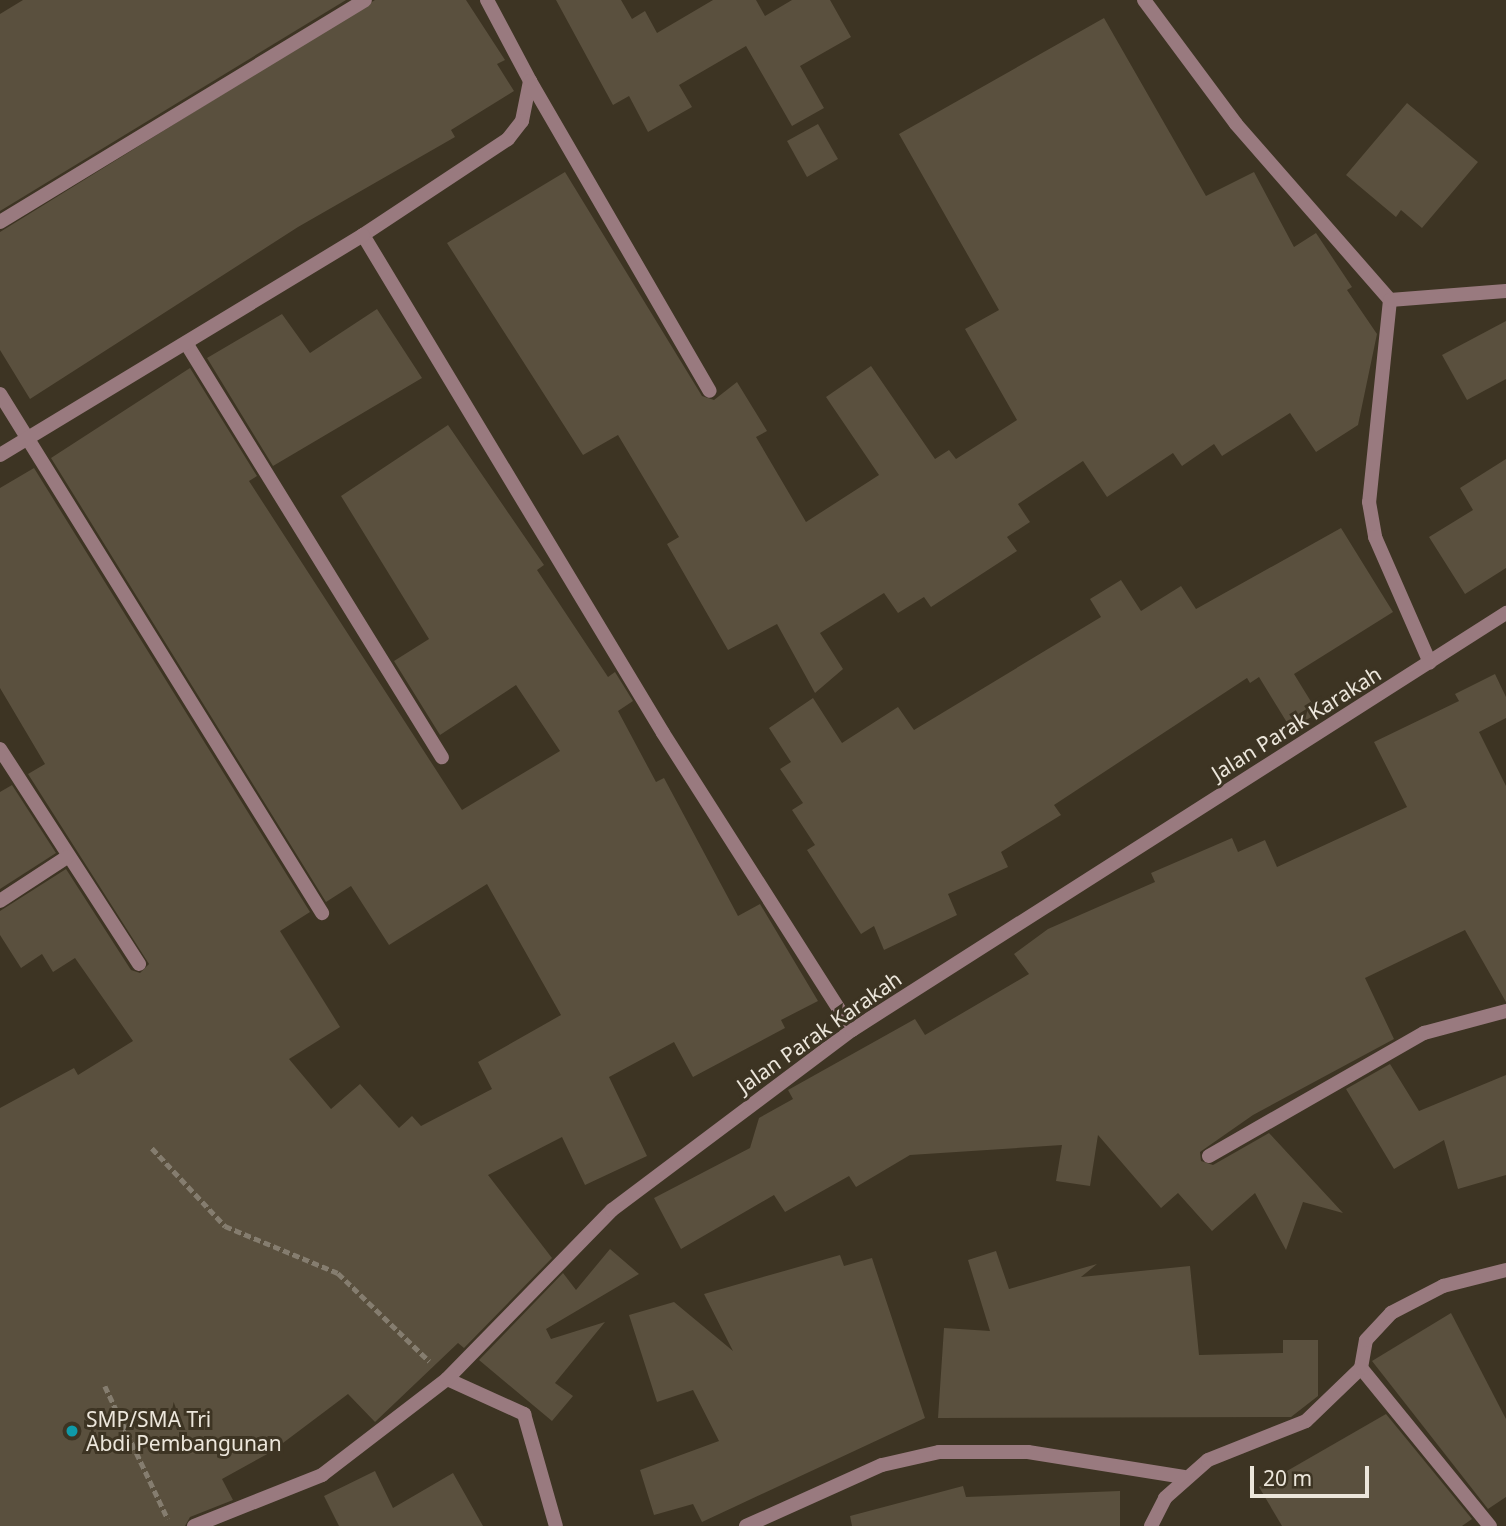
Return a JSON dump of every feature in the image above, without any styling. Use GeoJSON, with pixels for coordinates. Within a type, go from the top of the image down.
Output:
{"type":"FeatureCollection","features":[{"type":"Feature","properties":{"kind":"street"},"geometry":{"type":"LineString","coordinates":[[0,222],[365,0]]}},
{"type":"Feature","properties":{"kind":"street"},"geometry":{"type":"LineString","coordinates":[[487,0],[530,81],[710,391]]}},
{"type":"Feature","properties":{"kind":"street"},"geometry":{"type":"LineString","coordinates":[[1144,0],[1236,124],[1390,300],[1369,502],[1375,537],[1430,663]]}},
{"type":"Feature","properties":{"kind":"street"},"geometry":{"type":"LineString","coordinates":[[0,455],[363,235],[508,139],[522,121],[530,81]]}},
{"type":"Feature","properties":{"kind":"street"},"geometry":{"type":"LineString","coordinates":[[363,235],[663,733],[852,1030]]}},
{"type":"Feature","properties":{"kind":"street"},"geometry":{"type":"LineString","coordinates":[[1390,300],[1506,291]]}},
{"type":"Feature","properties":{"kind":"street"},"geometry":{"type":"LineString","coordinates":[[186,343],[442,757]]}},
{"type":"Feature","properties":{"kind":"street"},"geometry":{"type":"LineString","coordinates":[[0,394],[322,913]]}},
{"type":"Feature","properties":{"kind":"street","name":"Jalan Parak Karakah"},"geometry":{"type":"LineString","coordinates":[[194,1526],[322,1475],[447,1379],[612,1210],[852,1030],[1506,612]]}},
{"type":"Feature","properties":{"kind":"street"},"geometry":{"type":"LineString","coordinates":[[0,749],[67,857],[139,964]]}},
{"type":"Feature","properties":{"kind":"street"},"geometry":{"type":"LineString","coordinates":[[0,901],[67,857]]}},
{"type":"Feature","properties":{"kind":"street"},"geometry":{"type":"LineString","coordinates":[[1209,1156],[1424,1033],[1506,1011]]}},
{"type":"Feature","properties":{"kind":"street"},"geometry":{"type":"LineString","coordinates":[[1151,1526],[1184,1477],[1208,1460],[1306,1421],[1361,1368],[1366,1340],[1391,1313],[1443,1286],[1506,1270]]}},
{"type":"Feature","properties":{"kind":"street"},"geometry":{"type":"LineString","coordinates":[[1361,1368],[1490,1526]]}},
{"type":"Feature","properties":{"kind":"street"},"geometry":{"type":"LineString","coordinates":[[447,1379],[524,1414],[556,1526]]}},
{"type":"Feature","properties":{"kind":"street"},"geometry":{"type":"LineString","coordinates":[[746,1526],[882,1465],[939,1452],[1028,1452],[1184,1477]]}},
{"type":"Feature","properties":{"kind":"path"},"geometry":{"type":"LineString","coordinates":[[152,1148],[225,1226],[338,1273],[447,1379]]}},
{"type":"Feature","properties":{"kind":"path"},"geometry":{"type":"LineString","coordinates":[[105,1386],[171,1526]]}},
{"type":"Feature","properties":{"kind":"building"},"geometry":{"type":"Polygon","coordinates":[[[23,0],[346,0],[0,211],[0,14],[23,0]]]}},
{"type":"Feature","properties":{"kind":"building"},"geometry":{"type":"Polygon","coordinates":[[[375,0],[466,0],[505,60],[497,64],[514,91],[451,130],[455,137],[298,227],[30,399],[0,350],[0,232],[375,0]]]}},
{"type":"Feature","properties":{"kind":"building"},"geometry":{"type":"Polygon","coordinates":[[[556,0],[621,0],[632,19],[645,11],[657,33],[713,0],[756,0],[765,16],[792,0],[830,0],[851,37],[800,66],[824,108],[792,126],[746,46],[679,85],[692,107],[648,132],[629,96],[613,105],[556,0]]]}},
{"type":"Feature","properties":{"kind":"building"},"geometry":{"type":"Polygon","coordinates":[[[1104,18],[1206,196],[1254,172],[1294,247],[1316,233],[1352,287],[1347,290],[1377,334],[1358,425],[1316,452],[1290,413],[1222,456],[1214,444],[1182,466],[1173,453],[1107,497],[1083,461],[1018,504],[1030,522],[1007,537],[1017,551],[931,607],[924,597],[898,613],[884,593],[820,633],[843,669],[815,693],[777,624],[728,650],[667,544],[679,537],[618,435],[583,455],[447,243],[565,172],[702,396],[714,400],[737,382],[767,431],[756,437],[806,522],[879,475],[826,397],[871,366],[935,459],[949,450],[956,459],[1017,420],[965,329],[999,310],[899,134],[1104,18]]]}},
{"type":"Feature","properties":{"kind":"building"},"geometry":{"type":"Polygon","coordinates":[[[1407,103],[1478,162],[1422,228],[1401,210],[1396,217],[1346,175],[1407,103]]]}},
{"type":"Feature","properties":{"kind":"building"},"geometry":{"type":"Polygon","coordinates":[[[818,124],[838,159],[807,177],[787,141],[818,124]]]}},
{"type":"Feature","properties":{"kind":"building"},"geometry":{"type":"Polygon","coordinates":[[[377,309],[422,378],[273,466],[207,358],[282,314],[310,353],[377,309]]]}},
{"type":"Feature","properties":{"kind":"building"},"geometry":{"type":"Polygon","coordinates":[[[1506,321],[1506,379],[1467,400],[1442,355],[1506,321]]]}},
{"type":"Feature","properties":{"kind":"building"},"geometry":{"type":"Polygon","coordinates":[[[190,368],[257,476],[249,481],[462,810],[560,751],[516,685],[440,735],[394,661],[429,639],[341,496],[448,425],[544,565],[537,570],[608,677],[615,672],[633,701],[618,711],[656,782],[664,778],[738,916],[760,904],[818,1001],[781,1020],[785,1028],[693,1077],[674,1042],[609,1077],[647,1156],[585,1185],[562,1137],[488,1175],[552,1258],[464,1348],[458,1343],[375,1422],[348,1394],[271,1452],[222,1479],[233,1500],[190,1517],[185,1526],[0,1526],[0,1108],[74,1068],[78,1075],[133,1041],[75,958],[53,972],[42,954],[21,968],[0,935],[0,911],[66,869],[131,970],[140,973],[149,964],[28,774],[45,764],[0,688],[0,488],[34,468],[310,912],[280,931],[340,1027],[289,1059],[331,1109],[360,1084],[399,1128],[412,1116],[421,1126],[492,1089],[478,1062],[561,1015],[487,884],[389,945],[351,886],[326,902],[51,458],[190,368]]]}},
{"type":"Feature","properties":{"kind":"building"},"geometry":{"type":"Polygon","coordinates":[[[1506,459],[1506,568],[1465,594],[1429,537],[1473,510],[1460,488],[1506,459]]]}},
{"type":"Feature","properties":{"kind":"building"},"geometry":{"type":"Polygon","coordinates":[[[1341,528],[1393,612],[1294,674],[1318,713],[1291,729],[1259,677],[1250,683],[1247,678],[1054,805],[1061,815],[1001,852],[1008,867],[948,894],[957,915],[884,950],[874,926],[861,934],[807,850],[815,845],[792,810],[803,803],[780,769],[791,762],[769,728],[813,698],[842,743],[898,707],[914,730],[1101,617],[1090,599],[1121,580],[1141,611],[1181,586],[1196,609],[1341,528]]]}},
{"type":"Feature","properties":{"kind":"building"},"geometry":{"type":"Polygon","coordinates":[[[1495,674],[1506,697],[1506,718],[1479,732],[1506,786],[1506,1002],[1465,930],[1365,978],[1394,1039],[1253,1115],[1200,1152],[1201,1161],[1213,1165],[1269,1133],[1343,1213],[1303,1202],[1286,1250],[1255,1193],[1212,1231],[1178,1193],[1161,1208],[1098,1135],[1090,1186],[1056,1181],[1062,1145],[910,1155],[856,1187],[849,1176],[785,1212],[774,1195],[681,1249],[654,1198],[750,1148],[759,1118],[793,1099],[788,1090],[915,1019],[925,1035],[1029,974],[1014,954],[1048,929],[1155,882],[1151,873],[1232,838],[1238,852],[1265,840],[1277,867],[1407,807],[1374,742],[1459,701],[1455,694],[1495,674]]]}},
{"type":"Feature","properties":{"kind":"building"},"geometry":{"type":"Polygon","coordinates":[[[12,785],[56,853],[0,889],[0,792],[12,785]]]}},
{"type":"Feature","properties":{"kind":"building"},"geometry":{"type":"Polygon","coordinates":[[[1390,1064],[1419,1111],[1506,1075],[1506,1175],[1458,1189],[1444,1140],[1394,1169],[1346,1089],[1390,1064]]]}},
{"type":"Feature","properties":{"kind":"building"},"geometry":{"type":"Polygon","coordinates":[[[610,1249],[639,1274],[546,1329],[551,1339],[605,1322],[555,1383],[573,1396],[552,1421],[479,1360],[563,1273],[576,1290],[610,1249]]]}},
{"type":"Feature","properties":{"kind":"building"},"geometry":{"type":"Polygon","coordinates":[[[996,1251],[1009,1289],[1097,1264],[1081,1277],[1190,1266],[1199,1355],[1283,1353],[1283,1340],[1318,1340],[1318,1396],[1291,1417],[938,1418],[944,1328],[990,1331],[968,1260],[996,1251]]]}},
{"type":"Feature","properties":{"kind":"building"},"geometry":{"type":"Polygon","coordinates":[[[840,1255],[844,1266],[872,1258],[925,1418],[702,1522],[693,1504],[654,1515],[640,1470],[719,1441],[693,1390],[657,1402],[629,1315],[674,1302],[733,1351],[704,1294],[840,1255]]]}},
{"type":"Feature","properties":{"kind":"building"},"geometry":{"type":"Polygon","coordinates":[[[1451,1313],[1506,1419],[1506,1497],[1488,1509],[1372,1361],[1451,1313]]]}},
{"type":"Feature","properties":{"kind":"building"},"geometry":{"type":"Polygon","coordinates":[[[1386,1414],[1472,1519],[1462,1526],[1282,1526],[1259,1487],[1386,1414]]]}},
{"type":"Feature","properties":{"kind":"building"},"geometry":{"type":"Polygon","coordinates":[[[375,1471],[393,1508],[453,1473],[483,1526],[339,1526],[324,1496],[375,1471]]]}},
{"type":"Feature","properties":{"kind":"building"},"geometry":{"type":"Polygon","coordinates":[[[963,1486],[966,1497],[1120,1491],[1120,1526],[852,1526],[850,1516],[963,1486]]]}},
{"type":"Feature","properties":{"kind":"place","name":"SMP/SMA Tri Abdi Pembangunan"},"geometry":{"type":"Point","coordinates":[72,1431]}}]}
